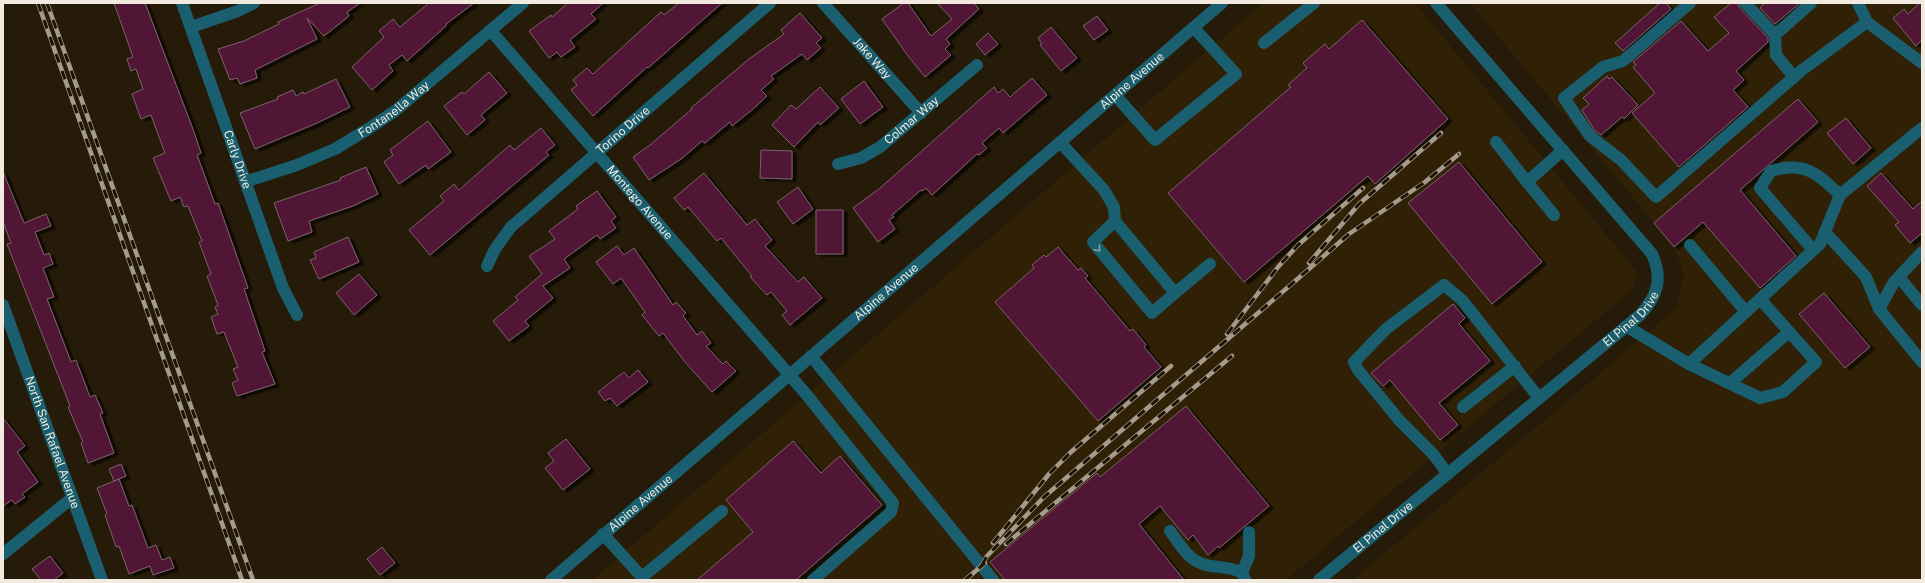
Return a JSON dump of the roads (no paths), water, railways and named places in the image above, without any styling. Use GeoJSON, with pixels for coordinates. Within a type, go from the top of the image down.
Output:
{"type":"FeatureCollection","features":[{"type":"Feature","properties":{"kind":"street","name":"Carly Drive"},"geometry":{"type":"LineString","coordinates":[[182,3],[284,288],[297,315]]}},
{"type":"Feature","properties":{"kind":"street"},"geometry":{"type":"LineString","coordinates":[[191,28],[238,11],[254,3]]}},
{"type":"Feature","properties":{"kind":"street","name":"Fontanella Way"},"geometry":{"type":"LineString","coordinates":[[245,182],[297,165],[335,149],[368,130],[395,111],[523,3]]}},
{"type":"Feature","properties":{"kind":"street","name":"Torino Drive"},"geometry":{"type":"LineString","coordinates":[[488,266],[495,249],[511,227],[770,3]]}},
{"type":"Feature","properties":{"kind":"street","name":"Jake Way"},"geometry":{"type":"LineString","coordinates":[[823,3],[921,113]]}},
{"type":"Feature","properties":{"kind":"street","name":"Alpine Avenue"},"geometry":{"type":"LineString","coordinates":[[551,580],[1222,3]]}},
{"type":"Feature","properties":{"kind":"street"},"geometry":{"type":"LineString","coordinates":[[1264,42],[1314,3]]}},
{"type":"Feature","properties":{"kind":"street","name":"El Pinal Drive"},"geometry":{"type":"LineString","coordinates":[[1319,580],[1626,326],[1651,302],[1655,294],[1658,280],[1657,265],[1652,254],[1436,3]]}},
{"type":"Feature","properties":{"kind":"street"},"geometry":{"type":"LineString","coordinates":[[1690,3],[1623,61],[1603,67],[1564,98],[1590,136],[1622,160],[1656,197],[1794,78],[1867,22]]}},
{"type":"Feature","properties":{"kind":"street"},"geometry":{"type":"LineString","coordinates":[[1745,3],[1775,35],[1776,55],[1794,78]]}},
{"type":"Feature","properties":{"kind":"street"},"geometry":{"type":"LineString","coordinates":[[1775,35],[1811,3]]}},
{"type":"Feature","properties":{"kind":"street"},"geometry":{"type":"LineString","coordinates":[[1858,3],[1867,22],[1922,63]]}},
{"type":"Feature","properties":{"kind":"street"},"geometry":{"type":"LineString","coordinates":[[1115,95],[1155,140],[1236,74],[1194,28]]}},
{"type":"Feature","properties":{"kind":"street","name":"Montego Avenue"},"geometry":{"type":"LineString","coordinates":[[491,31],[789,374],[893,503],[891,512],[813,580]]}},
{"type":"Feature","properties":{"kind":"street","name":"Colmar Way"},"geometry":{"type":"LineString","coordinates":[[838,164],[861,158],[880,147],[977,65]]}},
{"type":"Feature","properties":{"kind":"street"},"geometry":{"type":"LineString","coordinates":[[1689,364],[1820,244],[1840,195],[1922,128]]}},
{"type":"Feature","properties":{"kind":"street"},"geometry":{"type":"LineString","coordinates":[[1060,142],[1104,190],[1114,207],[1115,221],[1175,293]]}},
{"type":"Feature","properties":{"kind":"street"},"geometry":{"type":"LineString","coordinates":[[1496,142],[1554,214]]}},
{"type":"Feature","properties":{"kind":"street"},"geometry":{"type":"LineString","coordinates":[[1527,182],[1563,150]]}},
{"type":"Feature","properties":{"kind":"street"},"geometry":{"type":"LineString","coordinates":[[1813,250],[1760,188],[1771,171],[1786,166],[1799,167],[1822,177],[1840,195]]}},
{"type":"Feature","properties":{"kind":"street"},"geometry":{"type":"LineString","coordinates":[[1115,221],[1093,242],[1152,313],[1210,264]]}},
{"type":"Feature","properties":{"kind":"street"},"geometry":{"type":"LineString","coordinates":[[1825,232],[1866,277],[1879,309],[1922,362]]}},
{"type":"Feature","properties":{"kind":"street"},"geometry":{"type":"LineString","coordinates":[[1690,245],[1746,312]]}},
{"type":"Feature","properties":{"kind":"street"},"geometry":{"type":"LineString","coordinates":[[1879,309],[1898,277],[1921,254]]}},
{"type":"Feature","properties":{"kind":"street"},"geometry":{"type":"LineString","coordinates":[[1898,277],[1922,305]]}},
{"type":"Feature","properties":{"kind":"street"},"geometry":{"type":"LineString","coordinates":[[1448,474],[1433,454],[1400,421],[1358,370],[1354,362],[1386,329],[1444,285],[1462,300],[1539,398]]}},
{"type":"Feature","properties":{"kind":"street"},"geometry":{"type":"LineString","coordinates":[[1626,326],[1689,364],[1760,398],[1783,392],[1816,362],[1760,299]]}},
{"type":"Feature","properties":{"kind":"street","name":"North San Rafael Avenue"},"geometry":{"type":"LineString","coordinates":[[3,305],[102,580]]}},
{"type":"Feature","properties":{"kind":"street"},"geometry":{"type":"LineString","coordinates":[[1730,383],[1789,332]]}},
{"type":"Feature","properties":{"kind":"street"},"geometry":{"type":"LineString","coordinates":[[811,356],[993,580]]}},
{"type":"Feature","properties":{"kind":"street"},"geometry":{"type":"LineString","coordinates":[[1463,407],[1515,366]]}},
{"type":"Feature","properties":{"kind":"street"},"geometry":{"type":"LineString","coordinates":[[5,550],[72,498]]}},
{"type":"Feature","properties":{"kind":"street"},"geometry":{"type":"LineString","coordinates":[[603,534],[644,578],[722,510]]}},
{"type":"Feature","properties":{"kind":"street"},"geometry":{"type":"LineString","coordinates":[[1170,531],[1190,557],[1203,564],[1234,568],[1244,577],[1249,556],[1249,532]]}},
{"type":"Feature","properties":{"kind":"railway"},"geometry":{"type":"LineString","coordinates":[[38,3],[242,580]]}},
{"type":"Feature","properties":{"kind":"railway"},"geometry":{"type":"LineString","coordinates":[[47,3],[253,580]]}},
{"type":"Feature","properties":{"kind":"railway"},"geometry":{"type":"LineString","coordinates":[[1309,263],[1359,204],[1441,133]]}},
{"type":"Feature","properties":{"kind":"railway"},"geometry":{"type":"LineString","coordinates":[[982,565],[987,556],[1044,497],[1349,234],[1425,182],[1459,154]]}},
{"type":"Feature","properties":{"kind":"railway"},"geometry":{"type":"LineString","coordinates":[[1227,334],[1278,267],[1298,245],[1363,188]]}},
{"type":"Feature","properties":{"kind":"railway"},"geometry":{"type":"LineString","coordinates":[[1006,544],[1232,356]]}},
{"type":"Feature","properties":{"kind":"railway"},"geometry":{"type":"LineString","coordinates":[[993,543],[1049,474],[1071,452],[1171,366]]}},
{"type":"Feature","properties":{"kind":"railway"},"geometry":{"type":"LineString","coordinates":[[965,580],[985,563]]}}]}
